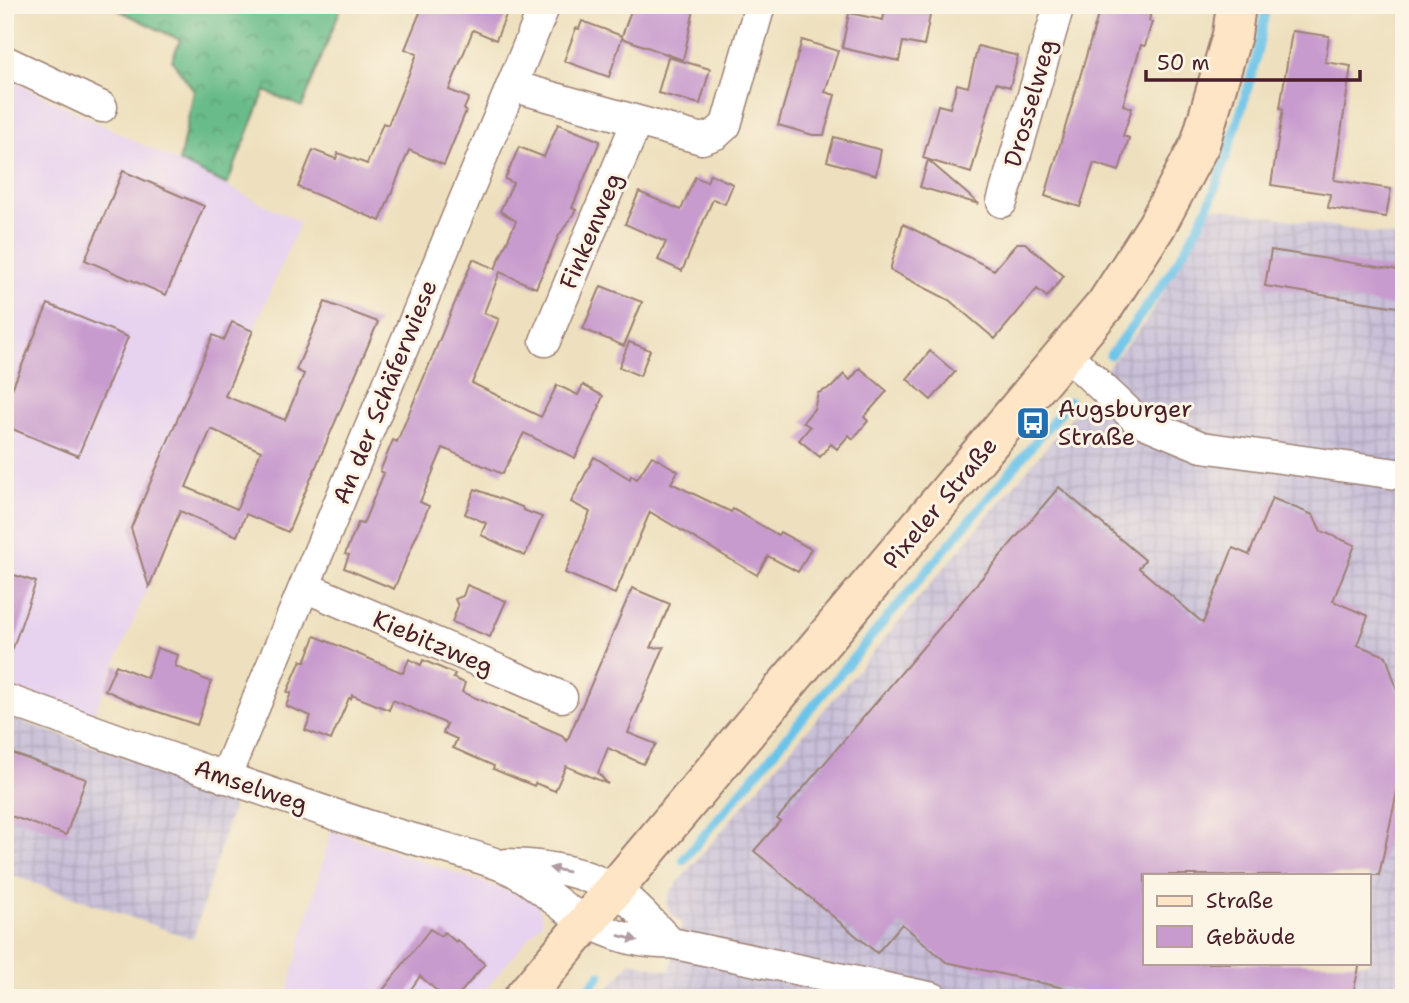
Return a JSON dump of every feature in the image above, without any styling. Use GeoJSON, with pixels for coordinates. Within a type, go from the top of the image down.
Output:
{"type":"FeatureCollection","features":[{"type":"Feature","properties":{"kind":"main road","name":"Pixeler Straße"},"geometry":{"type":"LineString","coordinates":[[523,998],[1107,304],[1150,236],[1199,144],[1231,35],[1236,5]]}},
{"type":"Feature","properties":{"kind":"street","name":"An der Schäferwiese"},"geometry":{"type":"LineString","coordinates":[[225,778],[545,5]]}},
{"type":"Feature","properties":{"kind":"street"},"geometry":{"type":"LineString","coordinates":[[512,86],[702,138],[716,134],[726,125],[760,5]]}},
{"type":"Feature","properties":{"kind":"street","name":"Drosselweg"},"geometry":{"type":"LineString","coordinates":[[1002,202],[1059,5]]}},
{"type":"Feature","properties":{"kind":"street"},"geometry":{"type":"LineString","coordinates":[[5,61],[102,107]]}},
{"type":"Feature","properties":{"kind":"street","name":"Finkenweg"},"geometry":{"type":"LineString","coordinates":[[545,341],[637,121]]}},
{"type":"Feature","properties":{"kind":"street"},"geometry":{"type":"LineString","coordinates":[[1066,354],[1137,419],[1202,447],[1404,475]]}},
{"type":"Feature","properties":{"kind":"street","name":"Kiebitzweg"},"geometry":{"type":"LineString","coordinates":[[305,587],[562,697]]}},
{"type":"Feature","properties":{"kind":"street","name":"Amselweg"},"geometry":{"type":"LineString","coordinates":[[5,699],[225,778],[373,827],[500,864],[528,879],[568,910],[606,932],[650,944],[671,943],[933,998]]}},
{"type":"Feature","properties":{"kind":"street","name":"Amselweg"},"geometry":{"type":"LineString","coordinates":[[500,864],[532,865],[594,878],[628,900],[671,943]]}},
{"type":"Feature","properties":{"kind":"shaded area"},"geometry":{"type":"Polygon","coordinates":[[[5,77],[300,222],[164,540],[167,542],[93,716],[5,685],[5,77]]]}},
{"type":"Feature","properties":{"kind":"shaded area"},"geometry":{"type":"Polygon","coordinates":[[[1213,207],[1404,238],[1404,998],[600,998],[631,962],[670,971],[682,923],[671,914],[667,904],[670,892],[1091,394],[1111,363],[1145,323],[1213,207]]]}},
{"type":"Feature","properties":{"kind":"shaded area"},"geometry":{"type":"Polygon","coordinates":[[[5,716],[236,795],[193,939],[5,873],[5,716]]]}},
{"type":"Feature","properties":{"kind":"shaded area"},"geometry":{"type":"Polygon","coordinates":[[[331,830],[537,901],[543,921],[478,998],[286,998],[331,830]]]}},
{"type":"Feature","properties":{"kind":"green space"},"geometry":{"type":"Polygon","coordinates":[[[108,5],[342,5],[302,107],[265,91],[227,185],[179,162],[194,91],[172,60],[180,40],[108,5]]]}},
{"type":"Feature","properties":{"kind":"building"},"geometry":{"type":"Polygon","coordinates":[[[423,5],[510,5],[496,40],[473,30],[449,90],[469,98],[444,165],[409,150],[380,221],[298,187],[313,150],[336,159],[338,153],[367,164],[383,123],[388,125],[417,54],[405,49],[423,5]]]}},
{"type":"Feature","properties":{"kind":"building"},"geometry":{"type":"Polygon","coordinates":[[[633,5],[695,5],[683,60],[622,38],[609,77],[564,61],[576,28],[579,29],[582,21],[622,36],[633,5]]]}},
{"type":"Feature","properties":{"kind":"building"},"geometry":{"type":"Polygon","coordinates":[[[886,5],[932,5],[924,46],[903,42],[899,61],[842,48],[849,13],[883,20],[886,5]]]}},
{"type":"Feature","properties":{"kind":"building"},"geometry":{"type":"Polygon","coordinates":[[[1101,5],[1152,5],[1149,21],[1152,22],[1145,46],[1141,45],[1123,105],[1132,108],[1123,136],[1129,138],[1119,171],[1094,163],[1080,207],[1045,196],[1101,5]]]}},
{"type":"Feature","properties":{"kind":"building"},"geometry":{"type":"Polygon","coordinates":[[[1292,31],[1329,36],[1325,62],[1351,66],[1334,180],[1391,189],[1386,217],[1328,208],[1330,194],[1271,185],[1292,31]]]}},
{"type":"Feature","properties":{"kind":"building"},"geometry":{"type":"Polygon","coordinates":[[[802,40],[838,51],[825,92],[835,95],[824,135],[813,135],[778,125],[802,40]]]}},
{"type":"Feature","properties":{"kind":"building"},"geometry":{"type":"Polygon","coordinates":[[[978,46],[1018,56],[1010,87],[996,83],[971,173],[923,158],[938,105],[950,108],[957,84],[968,87],[978,46]]]}},
{"type":"Feature","properties":{"kind":"building"},"geometry":{"type":"Polygon","coordinates":[[[668,57],[710,69],[700,104],[658,93],[668,57]]]}},
{"type":"Feature","properties":{"kind":"building"},"geometry":{"type":"Polygon","coordinates":[[[558,124],[600,141],[572,208],[576,210],[558,237],[536,288],[500,272],[484,313],[499,319],[472,383],[541,417],[557,385],[578,395],[583,385],[603,396],[600,406],[575,458],[524,433],[502,474],[443,448],[420,502],[429,506],[394,589],[344,568],[349,555],[345,554],[358,523],[363,524],[384,473],[380,471],[393,440],[397,442],[473,259],[495,269],[516,221],[500,211],[513,183],[505,179],[519,147],[544,157],[558,124]]]}},
{"type":"Feature","properties":{"kind":"building"},"geometry":{"type":"Polygon","coordinates":[[[834,137],[881,150],[876,175],[827,161],[834,137]]]}},
{"type":"Feature","properties":{"kind":"building"},"geometry":{"type":"Polygon","coordinates":[[[928,160],[979,204],[920,187],[928,160]]]}},
{"type":"Feature","properties":{"kind":"building"},"geometry":{"type":"Polygon","coordinates":[[[123,171],[204,206],[166,295],[85,260],[123,171]]]}},
{"type":"Feature","properties":{"kind":"building"},"geometry":{"type":"Polygon","coordinates":[[[710,174],[733,184],[725,204],[713,199],[682,271],[658,260],[666,242],[625,224],[639,192],[681,210],[695,177],[707,182],[710,174]]]}},
{"type":"Feature","properties":{"kind":"building"},"geometry":{"type":"Polygon","coordinates":[[[903,224],[994,270],[1017,243],[1025,243],[1064,276],[1047,297],[1037,289],[995,339],[949,300],[890,270],[903,224]]]}},
{"type":"Feature","properties":{"kind":"building"},"geometry":{"type":"Polygon","coordinates":[[[1271,250],[1404,271],[1404,308],[1265,286],[1271,250]]]}},
{"type":"Feature","properties":{"kind":"building"},"geometry":{"type":"Polygon","coordinates":[[[601,286],[642,302],[624,346],[583,329],[601,286]]]}},
{"type":"Feature","properties":{"kind":"building"},"geometry":{"type":"Polygon","coordinates":[[[325,302],[378,322],[288,532],[246,514],[237,536],[180,511],[149,587],[131,528],[213,335],[224,340],[232,322],[253,331],[225,396],[285,420],[304,374],[296,370],[325,302]],[[211,429],[186,487],[237,509],[261,451],[211,429]]]}},
{"type":"Feature","properties":{"kind":"building"},"geometry":{"type":"Polygon","coordinates":[[[48,304],[128,337],[78,456],[5,426],[5,405],[48,304]]]}},
{"type":"Feature","properties":{"kind":"building"},"geometry":{"type":"Polygon","coordinates":[[[629,342],[650,350],[640,376],[619,367],[629,342]]]}},
{"type":"Feature","properties":{"kind":"building"},"geometry":{"type":"Polygon","coordinates":[[[930,351],[955,372],[931,400],[907,379],[930,351]]]}},
{"type":"Feature","properties":{"kind":"building"},"geometry":{"type":"Polygon","coordinates":[[[860,368],[887,391],[864,417],[868,421],[853,439],[849,435],[837,449],[831,444],[820,457],[799,440],[810,427],[803,422],[814,409],[818,393],[832,387],[844,374],[850,380],[860,368]]]}},
{"type":"Feature","properties":{"kind":"building"},"geometry":{"type":"Polygon","coordinates":[[[652,456],[678,471],[671,483],[731,512],[733,509],[778,535],[780,532],[811,549],[798,572],[768,556],[757,575],[650,512],[615,594],[565,573],[590,512],[571,502],[594,457],[630,479],[631,475],[637,479],[652,456]]]}},
{"type":"Feature","properties":{"kind":"building"},"geometry":{"type":"Polygon","coordinates":[[[1059,487],[1145,560],[1139,568],[1203,623],[1233,548],[1249,555],[1272,498],[1313,515],[1321,531],[1355,545],[1333,601],[1368,616],[1357,645],[1386,656],[1404,711],[1404,760],[1379,875],[1143,874],[1143,964],[1360,964],[1352,998],[1110,998],[946,962],[902,924],[877,953],[754,851],[780,821],[777,819],[1059,487]]]}},
{"type":"Feature","properties":{"kind":"building"},"geometry":{"type":"Polygon","coordinates":[[[475,489],[542,517],[525,556],[481,535],[486,523],[465,514],[475,489]]]}},
{"type":"Feature","properties":{"kind":"building"},"geometry":{"type":"Polygon","coordinates":[[[5,572],[36,582],[9,659],[5,659],[5,572]]]}},
{"type":"Feature","properties":{"kind":"building"},"geometry":{"type":"Polygon","coordinates":[[[467,585],[506,601],[490,637],[452,622],[458,606],[455,599],[463,596],[467,585]]]}},
{"type":"Feature","properties":{"kind":"building"},"geometry":{"type":"Polygon","coordinates":[[[632,588],[670,604],[651,648],[664,647],[628,733],[656,744],[643,764],[608,748],[598,773],[608,784],[566,766],[555,791],[535,783],[534,786],[453,748],[457,739],[443,733],[447,724],[393,700],[389,710],[352,695],[331,740],[305,730],[311,716],[286,706],[291,693],[287,692],[301,660],[305,662],[315,636],[403,673],[409,659],[421,665],[423,660],[455,674],[453,678],[465,683],[462,692],[562,735],[567,741],[632,588]]]}},
{"type":"Feature","properties":{"kind":"building"},"geometry":{"type":"Polygon","coordinates":[[[157,648],[178,655],[175,666],[211,682],[197,725],[138,705],[105,690],[116,665],[147,678],[157,648]]]}},
{"type":"Feature","properties":{"kind":"building"},"geometry":{"type":"Polygon","coordinates":[[[5,751],[86,779],[66,835],[5,814],[5,751]]]}},
{"type":"Feature","properties":{"kind":"building"},"geometry":{"type":"Polygon","coordinates":[[[430,929],[441,936],[444,932],[456,942],[457,940],[485,964],[456,998],[445,998],[420,976],[405,998],[377,998],[430,929]]]}},
{"type":"Feature","properties":{"kind":"waterway"},"geometry":{"type":"LineString","coordinates":[[1110,355],[1163,283],[1208,206],[1250,79],[1265,10]]}},
{"type":"Feature","properties":{"kind":"waterway"},"geometry":{"type":"LineString","coordinates":[[683,860],[1070,401]]}},
{"type":"Feature","properties":{"kind":"waterway"},"geometry":{"type":"LineString","coordinates":[[581,998],[600,975]]}},
{"type":"Feature","properties":{"kind":"place","name":"Augsburger Straße"},"geometry":{"type":"Point","coordinates":[1033,423]}}]}
